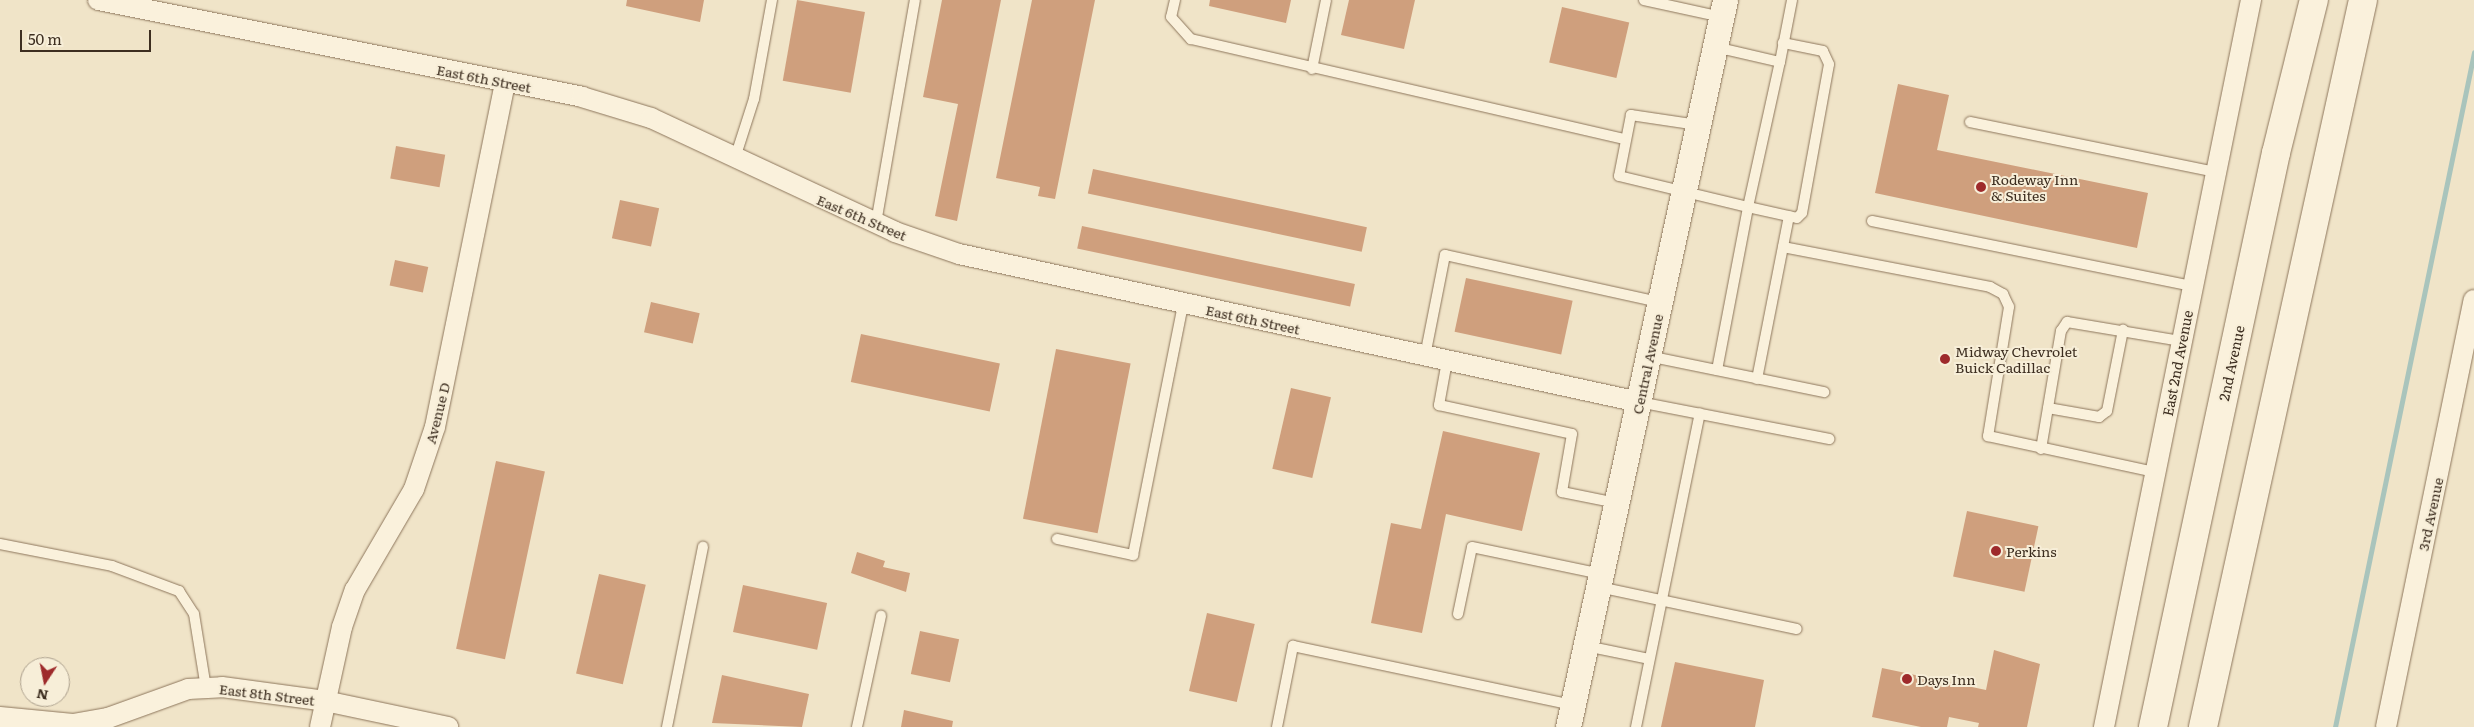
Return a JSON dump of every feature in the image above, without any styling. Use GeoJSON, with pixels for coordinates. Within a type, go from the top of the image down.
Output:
{"type":"FeatureCollection","features":[{"type":"Feature","properties":{"kind":"main road","name":"2nd Avenue"},"geometry":{"type":"LineString","coordinates":[[2153,727],[2276,153],[2314,0]]}},
{"type":"Feature","properties":{"kind":"main road"},"geometry":{"type":"LineString","coordinates":[[2204,727],[2363,0]]}},
{"type":"Feature","properties":{"kind":"street","name":"East 6th Street"},"geometry":{"type":"LineString","coordinates":[[98,0],[582,97],[651,118],[736,155],[876,224],[959,254],[1639,402]]}},
{"type":"Feature","properties":{"kind":"street","name":"East 2nd Avenue"},"geometry":{"type":"LineString","coordinates":[[2104,727],[2251,0]]}},
{"type":"Feature","properties":{"kind":"street","name":"Central Avenue"},"geometry":{"type":"LineString","coordinates":[[1571,716],[1724,8]]}},
{"type":"Feature","properties":{"kind":"street","name":"Avenue D"},"geometry":{"type":"LineString","coordinates":[[320,727],[325,701],[355,590],[414,489],[435,428],[505,82]]}},
{"type":"Feature","properties":{"kind":"street","name":"3rd Avenue"},"geometry":{"type":"LineString","coordinates":[[2386,727],[2474,300]]}},
{"type":"Feature","properties":{"kind":"street","name":"East 8th Street"},"geometry":{"type":"LineString","coordinates":[[0,717],[73,724],[108,718],[188,689],[206,688],[325,701],[448,727]]}},
{"type":"Feature","properties":{"kind":"lane"},"geometry":{"type":"LineString","coordinates":[[736,155],[754,99],[772,0]]}},
{"type":"Feature","properties":{"kind":"lane"},"geometry":{"type":"LineString","coordinates":[[876,224],[915,0]]}},
{"type":"Feature","properties":{"kind":"lane"},"geometry":{"type":"LineString","coordinates":[[1175,0],[1171,18],[1191,39],[1312,69],[1625,139]]}},
{"type":"Feature","properties":{"kind":"lane"},"geometry":{"type":"LineString","coordinates":[[1312,69],[1326,0]]}},
{"type":"Feature","properties":{"kind":"lane"},"geometry":{"type":"LineString","coordinates":[[1644,0],[1724,8]]}},
{"type":"Feature","properties":{"kind":"lane"},"geometry":{"type":"LineString","coordinates":[[1717,370],[1748,207],[1792,0]]}},
{"type":"Feature","properties":{"kind":"lane"},"geometry":{"type":"LineString","coordinates":[[1699,125],[1637,114],[1631,115],[1625,139],[1620,176],[1684,193],[1789,216],[1802,213],[1829,64],[1823,51],[1783,43]]}},
{"type":"Feature","properties":{"kind":"lane"},"geometry":{"type":"LineString","coordinates":[[1715,47],[1780,62]]}},
{"type":"Feature","properties":{"kind":"lane"},"geometry":{"type":"LineString","coordinates":[[1970,122],[2215,172]]}},
{"type":"Feature","properties":{"kind":"lane"},"geometry":{"type":"LineString","coordinates":[[1757,379],[1789,216]]}},
{"type":"Feature","properties":{"kind":"lane"},"geometry":{"type":"LineString","coordinates":[[1872,221],[2192,286]]}},
{"type":"Feature","properties":{"kind":"lane"},"geometry":{"type":"LineString","coordinates":[[1783,247],[1990,287],[2003,294],[2009,307],[1988,436],[2041,449],[2155,472]]}},
{"type":"Feature","properties":{"kind":"lane"},"geometry":{"type":"LineString","coordinates":[[1425,356],[1445,255],[1660,302]]}},
{"type":"Feature","properties":{"kind":"lane"},"geometry":{"type":"LineString","coordinates":[[1057,539],[1133,555],[1183,304]]}},
{"type":"Feature","properties":{"kind":"lane"},"geometry":{"type":"LineString","coordinates":[[2041,449],[2061,331],[2067,322],[2181,341]]}},
{"type":"Feature","properties":{"kind":"lane"},"geometry":{"type":"LineString","coordinates":[[2048,408],[2099,417],[2107,411],[2123,330]]}},
{"type":"Feature","properties":{"kind":"lane"},"geometry":{"type":"LineString","coordinates":[[1648,356],[1824,392]]}},
{"type":"Feature","properties":{"kind":"lane"},"geometry":{"type":"LineString","coordinates":[[1447,361],[1439,406],[1572,434],[1562,492],[1617,504]]}},
{"type":"Feature","properties":{"kind":"lane"},"geometry":{"type":"LineString","coordinates":[[1639,402],[1829,439]]}},
{"type":"Feature","properties":{"kind":"lane"},"geometry":{"type":"LineString","coordinates":[[1636,727],[1700,413]]}},
{"type":"Feature","properties":{"kind":"lane"},"geometry":{"type":"LineString","coordinates":[[0,544],[112,566],[180,592],[197,623],[206,688]]}},
{"type":"Feature","properties":{"kind":"lane"},"geometry":{"type":"LineString","coordinates":[[667,727],[704,547]]}},
{"type":"Feature","properties":{"kind":"lane"},"geometry":{"type":"LineString","coordinates":[[1458,614],[1472,547],[1600,580],[1662,600],[1796,629]]}},
{"type":"Feature","properties":{"kind":"lane"},"geometry":{"type":"LineString","coordinates":[[857,727],[881,616]]}},
{"type":"Feature","properties":{"kind":"lane"},"geometry":{"type":"LineString","coordinates":[[1277,727],[1293,646],[1571,716]]}},
{"type":"Feature","properties":{"kind":"lane"},"geometry":{"type":"LineString","coordinates":[[1586,646],[1649,659]]}},
{"type":"Feature","properties":{"kind":"building"},"geometry":{"type":"Polygon","coordinates":[[[627,0],[704,0],[700,22],[626,6],[627,0]]]}},
{"type":"Feature","properties":{"kind":"building"},"geometry":{"type":"Polygon","coordinates":[[[797,0],[865,12],[851,93],[783,81],[797,0]]]}},
{"type":"Feature","properties":{"kind":"building"},"geometry":{"type":"Polygon","coordinates":[[[942,0],[1001,0],[957,221],[935,216],[958,104],[923,97],[942,0]]]}},
{"type":"Feature","properties":{"kind":"building"},"geometry":{"type":"Polygon","coordinates":[[[1032,0],[1095,0],[1055,199],[1038,196],[1040,187],[996,178],[1032,0]]]}},
{"type":"Feature","properties":{"kind":"building"},"geometry":{"type":"Polygon","coordinates":[[[1210,0],[1291,0],[1286,23],[1209,6],[1210,0]]]}},
{"type":"Feature","properties":{"kind":"building"},"geometry":{"type":"Polygon","coordinates":[[[1349,0],[1415,0],[1404,49],[1341,35],[1349,0]]]}},
{"type":"Feature","properties":{"kind":"building"},"geometry":{"type":"Polygon","coordinates":[[[1562,7],[1629,23],[1616,78],[1549,63],[1562,7]]]}},
{"type":"Feature","properties":{"kind":"building"},"geometry":{"type":"Polygon","coordinates":[[[1898,84],[1949,95],[1937,150],[2148,193],[2137,248],[1875,193],[1898,84]]]}},
{"type":"Feature","properties":{"kind":"building"},"geometry":{"type":"Polygon","coordinates":[[[396,146],[445,155],[440,187],[390,178],[396,146]]]}},
{"type":"Feature","properties":{"kind":"building"},"geometry":{"type":"Polygon","coordinates":[[[1093,169],[1367,227],[1362,252],[1088,193],[1093,169]]]}},
{"type":"Feature","properties":{"kind":"building"},"geometry":{"type":"Polygon","coordinates":[[[620,200],[659,208],[651,246],[612,238],[620,200]]]}},
{"type":"Feature","properties":{"kind":"building"},"geometry":{"type":"Polygon","coordinates":[[[1082,226],[1355,284],[1350,307],[1077,248],[1082,226]]]}},
{"type":"Feature","properties":{"kind":"building"},"geometry":{"type":"Polygon","coordinates":[[[395,260],[428,267],[423,293],[390,285],[395,260]]]}},
{"type":"Feature","properties":{"kind":"building"},"geometry":{"type":"Polygon","coordinates":[[[1466,278],[1573,301],[1561,354],[1455,332],[1466,278]]]}},
{"type":"Feature","properties":{"kind":"building"},"geometry":{"type":"Polygon","coordinates":[[[651,302],[700,313],[693,343],[644,332],[651,302]]]}},
{"type":"Feature","properties":{"kind":"building"},"geometry":{"type":"Polygon","coordinates":[[[861,334],[1000,364],[990,411],[851,382],[861,334]]]}},
{"type":"Feature","properties":{"kind":"building"},"geometry":{"type":"Polygon","coordinates":[[[1056,349],[1131,364],[1098,533],[1023,519],[1056,349]]]}},
{"type":"Feature","properties":{"kind":"building"},"geometry":{"type":"Polygon","coordinates":[[[1291,388],[1331,397],[1312,478],[1272,469],[1291,388]]]}},
{"type":"Feature","properties":{"kind":"building"},"geometry":{"type":"Polygon","coordinates":[[[1443,431],[1540,453],[1522,531],[1446,514],[1422,633],[1371,623],[1391,523],[1421,529],[1443,431]]]}},
{"type":"Feature","properties":{"kind":"building"},"geometry":{"type":"Polygon","coordinates":[[[496,461],[545,471],[505,659],[456,649],[496,461]]]}},
{"type":"Feature","properties":{"kind":"building","name":"Perkins"},"geometry":{"type":"Polygon","coordinates":[[[1967,511],[2038,526],[2024,592],[1953,577],[1967,511]]]}},
{"type":"Feature","properties":{"kind":"building"},"geometry":{"type":"Polygon","coordinates":[[[857,552],[885,561],[883,567],[910,573],[906,592],[851,573],[857,552]]]}},
{"type":"Feature","properties":{"kind":"building"},"geometry":{"type":"Polygon","coordinates":[[[599,574],[646,585],[623,684],[576,673],[599,574]]]}},
{"type":"Feature","properties":{"kind":"building"},"geometry":{"type":"Polygon","coordinates":[[[743,585],[827,603],[817,650],[733,632],[743,585]]]}},
{"type":"Feature","properties":{"kind":"building"},"geometry":{"type":"Polygon","coordinates":[[[1207,613],[1255,624],[1237,702],[1189,691],[1207,613]]]}},
{"type":"Feature","properties":{"kind":"building"},"geometry":{"type":"Polygon","coordinates":[[[920,631],[959,639],[950,682],[911,674],[920,631]]]}},
{"type":"Feature","properties":{"kind":"building","name":"Days Inn"},"geometry":{"type":"Polygon","coordinates":[[[1994,650],[2040,664],[2027,727],[1978,727],[1979,723],[1949,717],[1947,727],[1921,727],[1872,717],[1882,668],[1986,690],[1994,650]]]}},
{"type":"Feature","properties":{"kind":"building"},"geometry":{"type":"Polygon","coordinates":[[[1675,662],[1764,680],[1755,727],[1661,727],[1675,662]]]}},
{"type":"Feature","properties":{"kind":"building"},"geometry":{"type":"Polygon","coordinates":[[[722,675],[809,694],[802,727],[712,723],[722,675]]]}},
{"type":"Feature","properties":{"kind":"building"},"geometry":{"type":"Polygon","coordinates":[[[904,710],[953,721],[952,727],[901,727],[904,710]]]}},
{"type":"Feature","properties":{"kind":"waterway"},"geometry":{"type":"LineString","coordinates":[[2335,727],[2474,52]]}},
{"type":"Feature","properties":{"kind":"place","name":"Rodeway Inn & Suites"},"geometry":{"type":"Point","coordinates":[1981,187]}},
{"type":"Feature","properties":{"kind":"place","name":"Midway Chevrolet Buick Cadillac"},"geometry":{"type":"Point","coordinates":[1945,359]}},
{"type":"Feature","properties":{"kind":"place","name":"Perkins"},"geometry":{"type":"Point","coordinates":[1996,551]}},
{"type":"Feature","properties":{"kind":"place","name":"Days Inn"},"geometry":{"type":"Point","coordinates":[1907,679]}}]}
